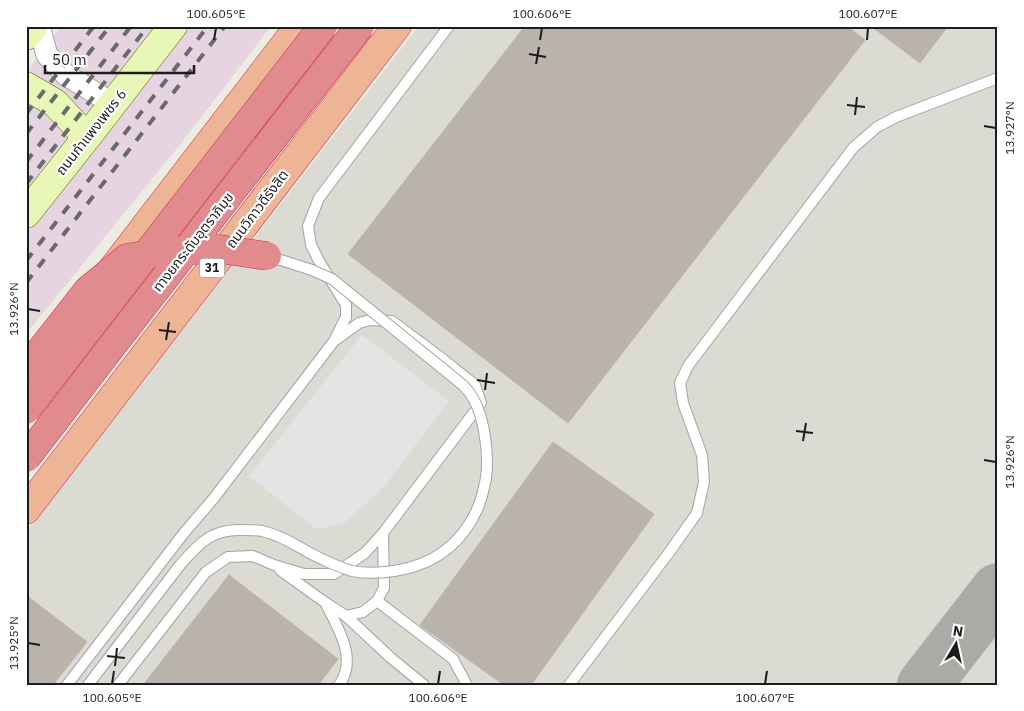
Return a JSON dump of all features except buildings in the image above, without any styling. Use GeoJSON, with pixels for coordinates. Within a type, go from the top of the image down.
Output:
{"type":"FeatureCollection","features":[{"type":"Feature","properties":{"kind":"highway"},"geometry":{"type":"LineString","coordinates":[[26,380],[299,26]]}},
{"type":"Feature","properties":{"kind":"highway","name":"ทางยกระดับอุตราภิมุข"},"geometry":{"type":"LineString","coordinates":[[26,410],[323,26]]}},
{"type":"Feature","properties":{"kind":"highway","name":"ทางยกระดับอุตราภิมุข"},"geometry":{"type":"LineString","coordinates":[[26,458],[360,26]]}},
{"type":"Feature","properties":{"kind":"highway","name":"ถนนวิภาวดีรังสิต"},"geometry":{"type":"LineString","coordinates":[[26,510],[397,26]]}},
{"type":"Feature","properties":{"kind":"highway"},"geometry":{"type":"LineString","coordinates":[[26,369],[88,290],[127,258],[166,251],[220,249],[267,256]]}},
{"type":"Feature","properties":{"kind":"main road"},"geometry":{"type":"LineString","coordinates":[[26,36],[34,26]]}},
{"type":"Feature","properties":{"kind":"main road","name":"ถนนกำแพงเพชร 6"},"geometry":{"type":"LineString","coordinates":[[26,196],[80,131],[102,96],[153,26]]}},
{"type":"Feature","properties":{"kind":"main road","name":"ถนนกำแพงเพชร 6"},"geometry":{"type":"LineString","coordinates":[[26,214],[173,26]]}},
{"type":"Feature","properties":{"kind":"main road"},"geometry":{"type":"LineString","coordinates":[[26,86],[55,103],[80,131]]}},
{"type":"Feature","properties":{"kind":"street"},"geometry":{"type":"LineString","coordinates":[[40,26],[47,55],[66,75],[102,96]]}},
{"type":"Feature","properties":{"kind":"lane"},"geometry":{"type":"LineString","coordinates":[[67,685],[334,341],[346,317],[346,305],[319,262],[311,245],[308,226],[319,198],[449,26]]}},
{"type":"Feature","properties":{"kind":"lane"},"geometry":{"type":"LineString","coordinates":[[569,685],[697,513],[704,482],[702,455],[683,403],[680,383],[688,366],[853,148],[877,127],[896,117],[998,78]]}},
{"type":"Feature","properties":{"kind":"lane"},"geometry":{"type":"LineString","coordinates":[[88,685],[180,565],[201,543],[218,533],[237,530],[262,531],[284,538],[323,560],[353,571],[379,574],[410,569],[442,554],[458,540],[479,505],[485,483],[485,436],[478,410],[471,395],[458,380],[332,279],[312,270],[267,256]]}},
{"type":"Feature","properties":{"kind":"lane"},"geometry":{"type":"LineString","coordinates":[[118,685],[206,572],[228,557],[253,556],[304,574],[334,574],[365,553],[383,533],[481,403],[475,385],[392,321],[370,320],[359,323],[334,341]]}},
{"type":"Feature","properties":{"kind":"lane"},"geometry":{"type":"LineString","coordinates":[[346,616],[363,612],[378,601],[384,588],[383,533]]}},
{"type":"Feature","properties":{"kind":"lane"},"geometry":{"type":"LineString","coordinates":[[274,565],[346,616],[391,658],[424,685]]}},
{"type":"Feature","properties":{"kind":"lane"},"geometry":{"type":"LineString","coordinates":[[378,601],[452,659],[467,685]]}},
{"type":"Feature","properties":{"kind":"lane"},"geometry":{"type":"LineString","coordinates":[[326,603],[343,637],[347,656],[344,678],[339,685]]}},
{"type":"Feature","properties":{"kind":"shaded area"},"geometry":{"type":"Polygon","coordinates":[[[61,26],[271,26],[187,136],[26,334],[26,72],[61,26]]]}},
{"type":"Feature","properties":{"kind":"shaded area"},"geometry":{"type":"Polygon","coordinates":[[[419,26],[998,26],[998,685],[26,685],[26,532],[419,26]]]}},
{"type":"Feature","properties":{"kind":"shaded area"},"geometry":{"type":"Polygon","coordinates":[[[362,335],[449,401],[384,487],[343,524],[316,529],[249,476],[362,335]]]}},
{"type":"Feature","properties":{"kind":"taxiway"},"geometry":{"type":"LineString","coordinates":[[924,685],[998,590]]}},
{"type":"Feature","properties":{"kind":"railway"},"geometry":{"type":"LineString","coordinates":[[26,114],[94,26]]}},
{"type":"Feature","properties":{"kind":"railway"},"geometry":{"type":"LineString","coordinates":[[26,134],[110,26]]}},
{"type":"Feature","properties":{"kind":"railway"},"geometry":{"type":"LineString","coordinates":[[26,162],[131,26]]}},
{"type":"Feature","properties":{"kind":"railway"},"geometry":{"type":"LineString","coordinates":[[26,184],[148,26]]}},
{"type":"Feature","properties":{"kind":"railway"},"geometry":{"type":"LineString","coordinates":[[26,261],[208,26]]}},
{"type":"Feature","properties":{"kind":"railway"},"geometry":{"type":"LineString","coordinates":[[26,283],[225,26]]}}]}
